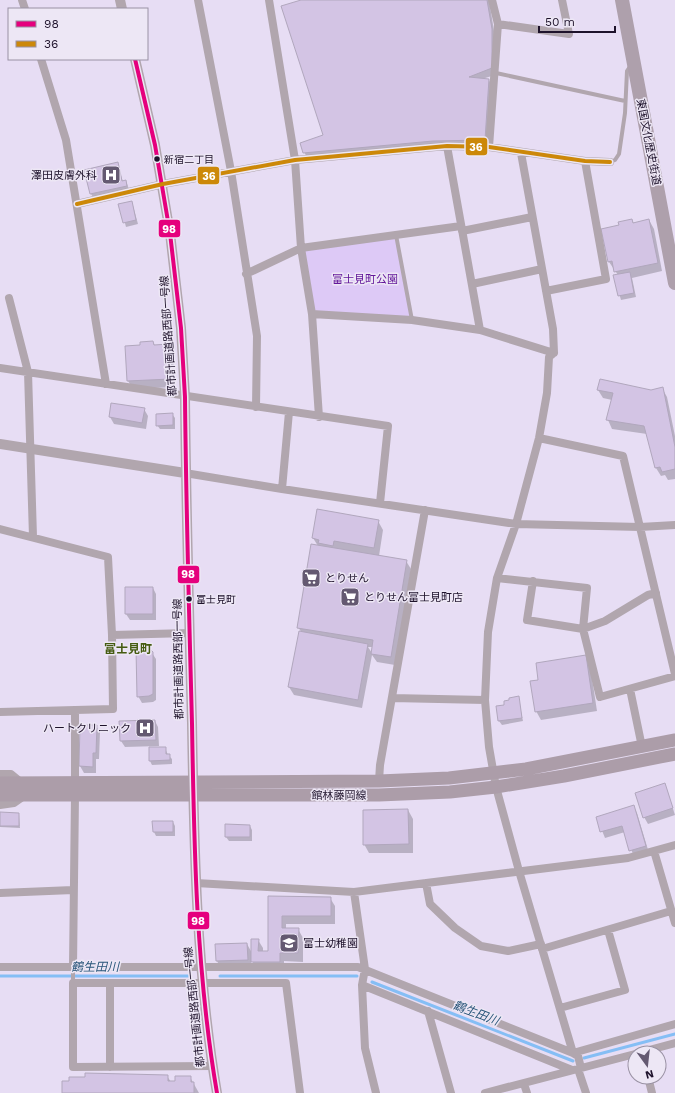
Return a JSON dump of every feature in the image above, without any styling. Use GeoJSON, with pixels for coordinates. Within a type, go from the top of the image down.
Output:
{"type":"FeatureCollection","features":[{"type":"Feature","properties":{"kind":"highway","name":"東国文化歴史街道"},"geometry":{"type":"LineString","coordinates":[[622,0],[675,283]]}},
{"type":"Feature","properties":{"kind":"main road","name":"館林藤岡線"},"geometry":{"type":"LineString","coordinates":[[0,783],[24,789],[193,788],[449,778],[494,773],[675,740]]}},
{"type":"Feature","properties":{"kind":"main road","name":"館林藤岡線"},"geometry":{"type":"LineString","coordinates":[[193,788],[379,795],[450,792],[496,788],[675,754]]}},
{"type":"Feature","properties":{"kind":"main road","name":"館林藤岡線"},"geometry":{"type":"LineString","coordinates":[[0,795],[24,789]]}},
{"type":"Feature","properties":{"kind":"street"},"geometry":{"type":"LineString","coordinates":[[198,0],[231,171],[246,274],[257,336],[256,407]]}},
{"type":"Feature","properties":{"kind":"street"},"geometry":{"type":"LineString","coordinates":[[269,0],[295,160],[301,248],[312,314],[320,417]]}},
{"type":"Feature","properties":{"kind":"street"},"geometry":{"type":"LineString","coordinates":[[489,147],[496,73],[498,24],[492,0]]}},
{"type":"Feature","properties":{"kind":"street"},"geometry":{"type":"LineString","coordinates":[[498,24],[569,34],[562,0]]}},
{"type":"Feature","properties":{"kind":"street"},"geometry":{"type":"LineString","coordinates":[[41,60],[65,135],[106,384]]}},
{"type":"Feature","properties":{"kind":"street","name":"都市計画道路西部一号線"},"geometry":{"type":"LineString","coordinates":[[135,60],[163,184],[180,320],[184,397],[196,884],[202,966],[212,1066],[217,1093]]}},
{"type":"Feature","properties":{"kind":"street"},"geometry":{"type":"LineString","coordinates":[[447,146],[480,330]]}},
{"type":"Feature","properties":{"kind":"street"},"geometry":{"type":"LineString","coordinates":[[77,204],[163,184],[295,160],[447,146],[489,147],[521,153],[585,161],[610,162]]}},
{"type":"Feature","properties":{"kind":"street"},"geometry":{"type":"LineString","coordinates":[[521,153],[553,329],[554,353]]}},
{"type":"Feature","properties":{"kind":"street"},"geometry":{"type":"LineString","coordinates":[[546,291],[606,279],[585,161]]}},
{"type":"Feature","properties":{"kind":"street"},"geometry":{"type":"LineString","coordinates":[[246,274],[301,248],[462,228],[532,217]]}},
{"type":"Feature","properties":{"kind":"street"},"geometry":{"type":"LineString","coordinates":[[472,284],[542,269]]}},
{"type":"Feature","properties":{"kind":"street"},"geometry":{"type":"LineString","coordinates":[[9,298],[28,372],[33,537]]}},
{"type":"Feature","properties":{"kind":"street"},"geometry":{"type":"LineString","coordinates":[[312,314],[412,320],[480,330],[554,353]]}},
{"type":"Feature","properties":{"kind":"street"},"geometry":{"type":"LineString","coordinates":[[554,353],[549,357],[547,393],[539,438],[516,524],[497,578],[488,632],[485,700],[489,747],[496,788],[519,871],[574,1053]]}},
{"type":"Feature","properties":{"kind":"street"},"geometry":{"type":"LineString","coordinates":[[0,368],[184,397],[388,426],[380,503]]}},
{"type":"Feature","properties":{"kind":"street"},"geometry":{"type":"LineString","coordinates":[[282,489],[289,412]]}},
{"type":"Feature","properties":{"kind":"street"},"geometry":{"type":"LineString","coordinates":[[497,578],[587,588],[583,629],[600,697],[675,675],[623,456],[539,438]]}},
{"type":"Feature","properties":{"kind":"street"},"geometry":{"type":"LineString","coordinates":[[0,444],[282,489],[516,524],[640,527],[675,525]]}},
{"type":"Feature","properties":{"kind":"street"},"geometry":{"type":"LineString","coordinates":[[379,781],[425,510]]}},
{"type":"Feature","properties":{"kind":"street"},"geometry":{"type":"LineString","coordinates":[[0,529],[108,557],[112,635],[113,709],[0,712]]}},
{"type":"Feature","properties":{"kind":"street"},"geometry":{"type":"LineString","coordinates":[[533,581],[527,620],[583,629],[606,621],[648,595],[656,593]]}},
{"type":"Feature","properties":{"kind":"street"},"geometry":{"type":"LineString","coordinates":[[112,635],[190,633]]}},
{"type":"Feature","properties":{"kind":"street"},"geometry":{"type":"LineString","coordinates":[[630,689],[642,747]]}},
{"type":"Feature","properties":{"kind":"street"},"geometry":{"type":"LineString","coordinates":[[392,698],[485,700]]}},
{"type":"Feature","properties":{"kind":"street"},"geometry":{"type":"LineString","coordinates":[[73,969],[75,710]]}},
{"type":"Feature","properties":{"kind":"street"},"geometry":{"type":"LineString","coordinates":[[0,774],[11,774],[17,777],[24,789],[14,803],[0,805]]}},
{"type":"Feature","properties":{"kind":"street"},"geometry":{"type":"LineString","coordinates":[[196,884],[354,892],[628,858],[675,845]]}},
{"type":"Feature","properties":{"kind":"street"},"geometry":{"type":"LineString","coordinates":[[654,851],[675,923]]}},
{"type":"Feature","properties":{"kind":"street"},"geometry":{"type":"LineString","coordinates":[[426,883],[430,904],[454,928],[481,946],[508,952],[542,946],[608,930],[671,911]]}},
{"type":"Feature","properties":{"kind":"street"},"geometry":{"type":"LineString","coordinates":[[0,893],[73,890]]}},
{"type":"Feature","properties":{"kind":"street"},"geometry":{"type":"LineString","coordinates":[[354,892],[365,969],[362,985],[365,1048],[376,1093]]}},
{"type":"Feature","properties":{"kind":"street"},"geometry":{"type":"LineString","coordinates":[[560,1008],[625,990],[608,930]]}},
{"type":"Feature","properties":{"kind":"street"},"geometry":{"type":"LineString","coordinates":[[0,967],[73,969],[202,966],[358,967],[574,1053],[578,1056],[577,1069],[586,1093]]}},
{"type":"Feature","properties":{"kind":"street"},"geometry":{"type":"LineString","coordinates":[[212,1066],[73,1067],[73,981],[204,984],[286,983],[300,1093]]}},
{"type":"Feature","properties":{"kind":"street"},"geometry":{"type":"LineString","coordinates":[[110,983],[110,1067]]}},
{"type":"Feature","properties":{"kind":"street"},"geometry":{"type":"LineString","coordinates":[[362,985],[577,1069]]}},
{"type":"Feature","properties":{"kind":"street"},"geometry":{"type":"LineString","coordinates":[[428,1011],[450,1093]]}},
{"type":"Feature","properties":{"kind":"street"},"geometry":{"type":"LineString","coordinates":[[574,1053],[675,1024]]}},
{"type":"Feature","properties":{"kind":"street"},"geometry":{"type":"LineString","coordinates":[[485,1093],[627,1056]]}},
{"type":"Feature","properties":{"kind":"street"},"geometry":{"type":"LineString","coordinates":[[524,1084],[527,1093]]}},
{"type":"Feature","properties":{"kind":"lane"},"geometry":{"type":"LineString","coordinates":[[610,162],[615,160],[619,154],[627,71],[634,62]]}},
{"type":"Feature","properties":{"kind":"lane"},"geometry":{"type":"LineString","coordinates":[[496,73],[625,101]]}},
{"type":"Feature","properties":{"kind":"lane"},"geometry":{"type":"LineString","coordinates":[[396,235],[412,320]]}},
{"type":"Feature","properties":{"kind":"lane"},"geometry":{"type":"LineString","coordinates":[[73,969],[73,981]]}},
{"type":"Feature","properties":{"kind":"green space","name":"富士見町公園"},"geometry":{"type":"Polygon","coordinates":[[[396,235],[412,320],[312,314],[301,248],[396,235]]]}},
{"type":"Feature","properties":{"kind":"building"},"geometry":{"type":"Polygon","coordinates":[[[301,0],[487,0],[492,29],[492,68],[469,77],[489,79],[485,140],[433,141],[303,153],[300,143],[323,135],[281,6],[301,0]]]}},
{"type":"Feature","properties":{"kind":"building"},"geometry":{"type":"Polygon","coordinates":[[[118,162],[122,181],[126,180],[127,186],[90,194],[84,170],[118,162]]]}},
{"type":"Feature","properties":{"kind":"building"},"geometry":{"type":"Polygon","coordinates":[[[132,201],[136,220],[123,223],[118,204],[132,201]]]}},
{"type":"Feature","properties":{"kind":"building"},"geometry":{"type":"Polygon","coordinates":[[[632,219],[633,223],[649,219],[658,263],[614,272],[612,261],[608,262],[601,229],[619,225],[618,222],[632,219]]]}},
{"type":"Feature","properties":{"kind":"building"},"geometry":{"type":"Polygon","coordinates":[[[630,272],[634,293],[618,296],[613,275],[630,272]]]}},
{"type":"Feature","properties":{"kind":"building"},"geometry":{"type":"Polygon","coordinates":[[[153,341],[154,345],[169,344],[171,379],[127,381],[125,346],[140,345],[140,342],[153,341]]]}},
{"type":"Feature","properties":{"kind":"building"},"geometry":{"type":"Polygon","coordinates":[[[600,379],[651,390],[663,387],[675,447],[675,469],[662,472],[660,467],[655,468],[644,426],[606,420],[613,393],[597,390],[600,379]]]}},
{"type":"Feature","properties":{"kind":"building"},"geometry":{"type":"Polygon","coordinates":[[[111,403],[145,408],[142,423],[109,417],[111,403]]]}},
{"type":"Feature","properties":{"kind":"building"},"geometry":{"type":"Polygon","coordinates":[[[173,413],[173,425],[156,426],[156,414],[173,413]]]}},
{"type":"Feature","properties":{"kind":"building"},"geometry":{"type":"Polygon","coordinates":[[[317,509],[379,520],[374,548],[334,541],[333,546],[318,543],[319,540],[312,538],[317,509]]]}},
{"type":"Feature","properties":{"kind":"building"},"geometry":{"type":"Polygon","coordinates":[[[311,544],[407,560],[391,657],[371,654],[373,640],[297,628],[311,544]]]}},
{"type":"Feature","properties":{"kind":"building"},"geometry":{"type":"Polygon","coordinates":[[[125,587],[153,587],[153,614],[125,614],[125,587]]]}},
{"type":"Feature","properties":{"kind":"building"},"geometry":{"type":"Polygon","coordinates":[[[299,631],[368,644],[358,700],[288,687],[299,631]]]}},
{"type":"Feature","properties":{"kind":"building"},"geometry":{"type":"Polygon","coordinates":[[[136,649],[150,649],[153,652],[153,694],[149,696],[137,697],[136,649]]]}},
{"type":"Feature","properties":{"kind":"building"},"geometry":{"type":"Polygon","coordinates":[[[586,655],[593,703],[535,712],[530,681],[538,680],[536,663],[586,655]]]}},
{"type":"Feature","properties":{"kind":"building"},"geometry":{"type":"Polygon","coordinates":[[[519,696],[522,718],[498,721],[496,706],[504,705],[504,701],[509,700],[509,698],[519,696]]]}},
{"type":"Feature","properties":{"kind":"building"},"geometry":{"type":"Polygon","coordinates":[[[155,720],[156,740],[120,741],[119,721],[155,720]]]}},
{"type":"Feature","properties":{"kind":"building"},"geometry":{"type":"Polygon","coordinates":[[[80,725],[97,725],[96,753],[93,753],[93,767],[79,766],[80,725]]]}},
{"type":"Feature","properties":{"kind":"building"},"geometry":{"type":"Polygon","coordinates":[[[149,747],[166,747],[166,754],[170,754],[170,760],[149,761],[149,747]]]}},
{"type":"Feature","properties":{"kind":"building"},"geometry":{"type":"Polygon","coordinates":[[[665,783],[673,808],[643,818],[635,793],[665,783]]]}},
{"type":"Feature","properties":{"kind":"building"},"geometry":{"type":"Polygon","coordinates":[[[634,805],[646,846],[629,851],[622,826],[600,832],[596,817],[634,805]]]}},
{"type":"Feature","properties":{"kind":"building"},"geometry":{"type":"Polygon","coordinates":[[[408,809],[409,844],[363,845],[363,810],[408,809]]]}},
{"type":"Feature","properties":{"kind":"building"},"geometry":{"type":"Polygon","coordinates":[[[0,812],[19,813],[19,826],[0,826],[0,812]]]}},
{"type":"Feature","properties":{"kind":"building"},"geometry":{"type":"Polygon","coordinates":[[[152,821],[173,821],[173,832],[153,832],[152,821]]]}},
{"type":"Feature","properties":{"kind":"building"},"geometry":{"type":"Polygon","coordinates":[[[225,824],[250,825],[250,837],[225,837],[225,824]]]}},
{"type":"Feature","properties":{"kind":"building"},"geometry":{"type":"Polygon","coordinates":[[[268,896],[331,897],[331,916],[282,916],[282,928],[299,928],[298,953],[280,953],[280,962],[251,962],[251,939],[259,939],[258,951],[268,951],[268,896]]]}},
{"type":"Feature","properties":{"kind":"building"},"geometry":{"type":"Polygon","coordinates":[[[247,943],[248,960],[216,961],[215,944],[247,943]]]}},
{"type":"Feature","properties":{"kind":"building"},"geometry":{"type":"Polygon","coordinates":[[[85,1073],[168,1075],[168,1081],[175,1081],[175,1076],[191,1076],[191,1082],[194,1082],[194,1093],[62,1093],[62,1081],[69,1081],[69,1077],[85,1077],[85,1073]]]}},
{"type":"Feature","properties":{"kind":"waterway","name":"鶴生田川"},"geometry":{"type":"LineString","coordinates":[[0,976],[189,976]]}},
{"type":"Feature","properties":{"kind":"waterway","name":"鶴生田川"},"geometry":{"type":"LineString","coordinates":[[220,976],[357,976]]}},
{"type":"Feature","properties":{"kind":"waterway","name":"鶴生田川"},"geometry":{"type":"LineString","coordinates":[[372,982],[573,1061]]}},
{"type":"Feature","properties":{"kind":"waterway","name":"鶴生田川"},"geometry":{"type":"LineString","coordinates":[[584,1058],[675,1034]]}},
{"type":"Feature","properties":{"kind":"transit line","name":"98"},"geometry":{"type":"LineString","coordinates":[[135,60],[155,145],[170,233],[181,328],[185,397],[197,908],[200,955],[210,1047],[217,1093]]}},
{"type":"Feature","properties":{"kind":"transit line","name":"36"},"geometry":{"type":"LineString","coordinates":[[77,204],[163,184],[295,160],[447,146],[489,147],[585,161],[610,162]]}},
{"type":"Feature","properties":{"kind":"place","name":"新宿二丁目"},"geometry":{"type":"Point","coordinates":[157,159]}},
{"type":"Feature","properties":{"kind":"place","name":"澤田皮膚外科"},"geometry":{"type":"Point","coordinates":[111,175]}},
{"type":"Feature","properties":{"kind":"place","name":"とりせん"},"geometry":{"type":"Point","coordinates":[311,578]}},
{"type":"Feature","properties":{"kind":"place","name":"とりせん富士見町店"},"geometry":{"type":"Point","coordinates":[350,597]}},
{"type":"Feature","properties":{"kind":"place","name":"富士見町"},"geometry":{"type":"Point","coordinates":[189,599]}},
{"type":"Feature","properties":{"kind":"place","name":"ハートクリニック"},"geometry":{"type":"Point","coordinates":[145,728]}},
{"type":"Feature","properties":{"kind":"place","name":"富士幼稚園"},"geometry":{"type":"Point","coordinates":[289,943]}},
{"type":"Feature","properties":{"kind":"district","name":"富士見町"},"geometry":{"type":"Point","coordinates":[128,649]}}]}
